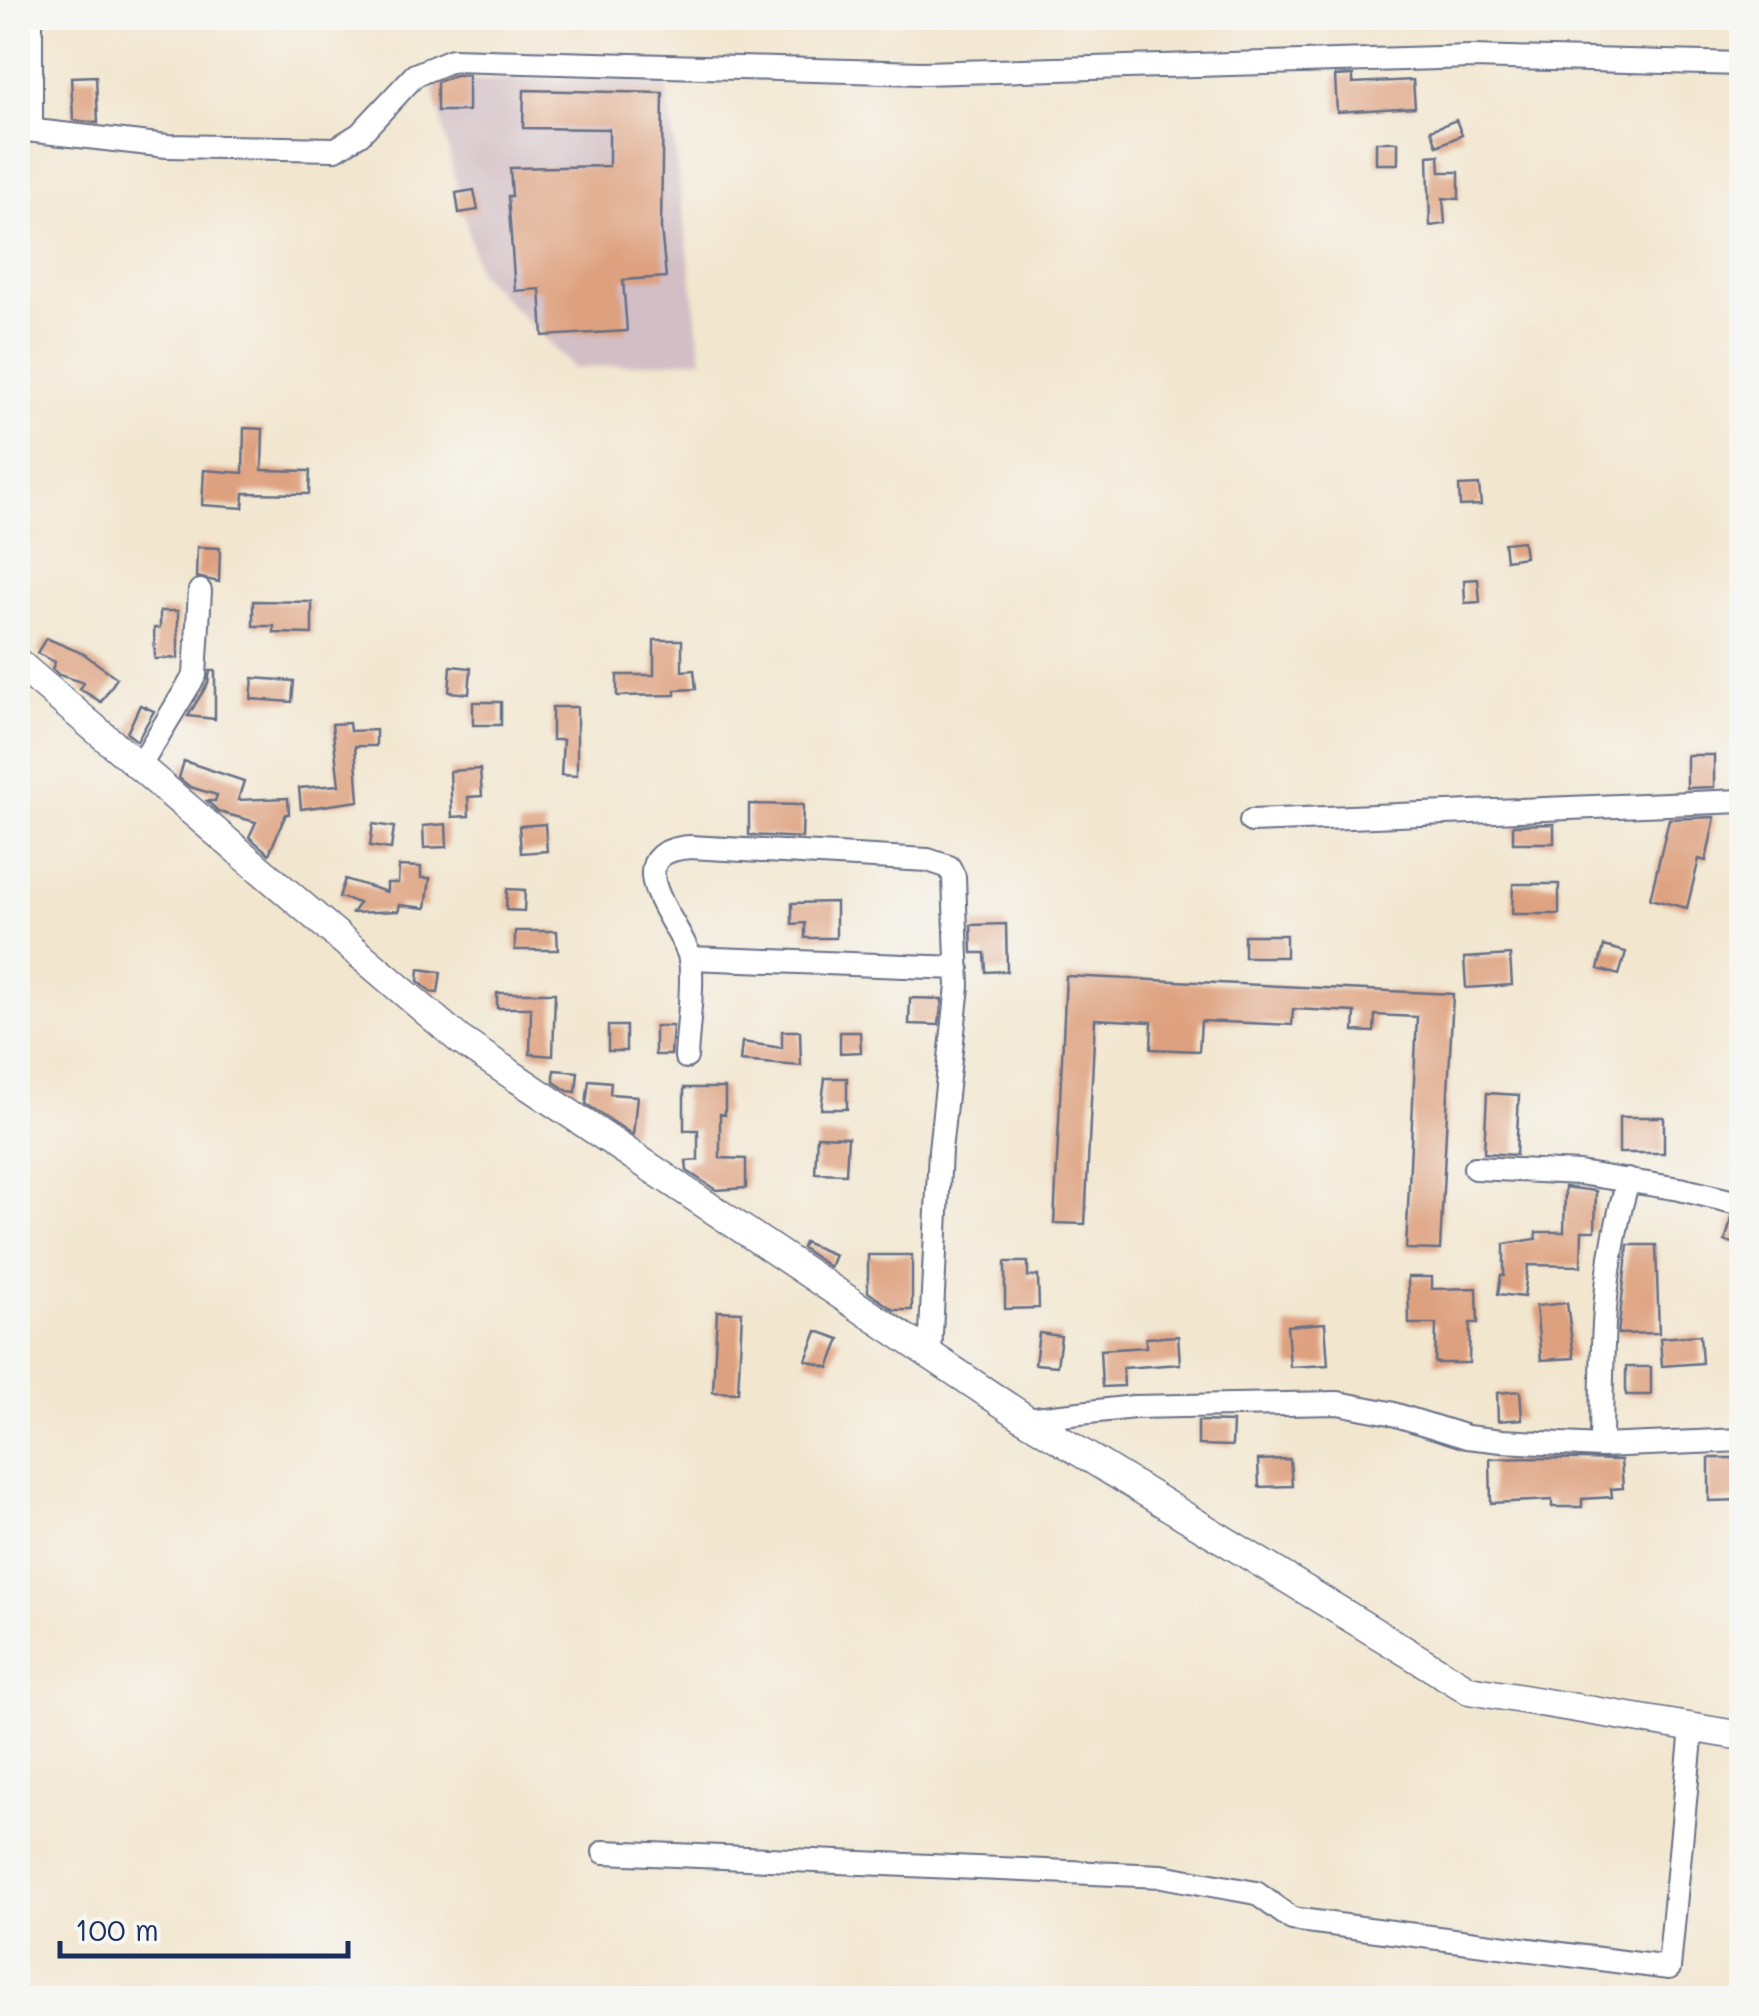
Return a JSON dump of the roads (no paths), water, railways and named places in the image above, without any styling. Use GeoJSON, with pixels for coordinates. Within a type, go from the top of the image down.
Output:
{"type":"FeatureCollection","features":[{"type":"Feature","properties":{"kind":"street"},"geometry":{"type":"LineString","coordinates":[[31,18],[24,130],[167,146],[336,149],[360,134],[415,75],[452,60],[922,74],[1472,57],[1742,64]]}},
{"type":"Feature","properties":{"kind":"street"},"geometry":{"type":"LineString","coordinates":[[139,767],[195,674],[200,591]]}},
{"type":"Feature","properties":{"kind":"street"},"geometry":{"type":"LineString","coordinates":[[18,663],[460,1040],[1026,1419],[1469,1690],[1742,1736]]}},
{"type":"Feature","properties":{"kind":"street"},"geometry":{"type":"LineString","coordinates":[[1251,821],[1742,801]]}},
{"type":"Feature","properties":{"kind":"street"},"geometry":{"type":"LineString","coordinates":[[686,1057],[690,958],[662,907],[654,876],[659,856],[668,849],[690,846],[944,863],[954,877],[958,968],[940,1150],[930,1354]]}},
{"type":"Feature","properties":{"kind":"street"},"geometry":{"type":"LineString","coordinates":[[690,958],[958,968]]}},
{"type":"Feature","properties":{"kind":"street"},"geometry":{"type":"LineString","coordinates":[[1475,1168],[1578,1173],[1742,1204]]}},
{"type":"Feature","properties":{"kind":"street"},"geometry":{"type":"LineString","coordinates":[[1601,1446],[1602,1325],[1608,1261],[1628,1180]]}},
{"type":"Feature","properties":{"kind":"street"},"geometry":{"type":"LineString","coordinates":[[1026,1419],[1134,1407],[1338,1403],[1390,1413],[1467,1437],[1601,1446],[1742,1440]]}},
{"type":"Feature","properties":{"kind":"street"},"geometry":{"type":"LineString","coordinates":[[604,1852],[1162,1876],[1256,1893],[1292,1918],[1669,1968],[1692,1728]]}}]}
